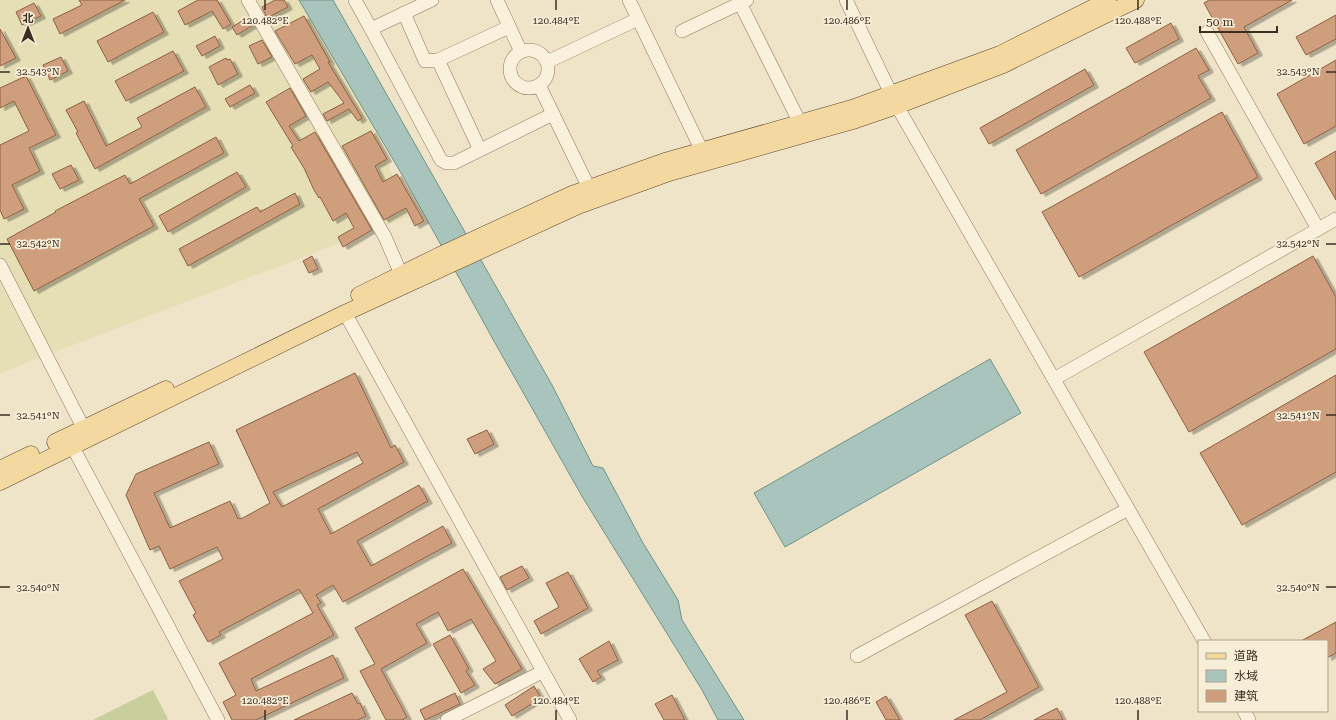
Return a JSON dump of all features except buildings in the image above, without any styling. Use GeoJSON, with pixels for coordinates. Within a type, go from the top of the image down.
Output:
{"type":"FeatureCollection","features":[{"type":"Feature","properties":{"kind":"main road"},"geometry":{"type":"LineString","coordinates":[[591,194],[856,120],[895,100],[1000,54],[1108,0]]}},
{"type":"Feature","properties":{"kind":"main road"},"geometry":{"type":"LineString","coordinates":[[0,469],[87,433],[345,313],[487,239],[665,161],[852,108],[895,100],[1003,66],[1136,0]]}},
{"type":"Feature","properties":{"kind":"main road"},"geometry":{"type":"LineString","coordinates":[[87,433],[401,274],[441,262]]}},
{"type":"Feature","properties":{"kind":"main road"},"geometry":{"type":"LineString","coordinates":[[0,482],[69,441]]}},
{"type":"Feature","properties":{"kind":"street"},"geometry":{"type":"LineString","coordinates":[[248,0],[385,237],[401,274]]}},
{"type":"Feature","properties":{"kind":"street"},"geometry":{"type":"LineString","coordinates":[[355,0],[441,160],[446,163],[454,163],[553,114]]}},
{"type":"Feature","properties":{"kind":"street"},"geometry":{"type":"LineString","coordinates":[[371,29],[432,0]]}},
{"type":"Feature","properties":{"kind":"street"},"geometry":{"type":"LineString","coordinates":[[497,0],[521,52]]}},
{"type":"Feature","properties":{"kind":"street"},"geometry":{"type":"LineString","coordinates":[[629,0],[702,151]]}},
{"type":"Feature","properties":{"kind":"street"},"geometry":{"type":"LineString","coordinates":[[846,0],[895,100],[1203,640]]}},
{"type":"Feature","properties":{"kind":"street"},"geometry":{"type":"LineString","coordinates":[[682,31],[744,2],[800,123]]}},
{"type":"Feature","properties":{"kind":"street"},"geometry":{"type":"LineString","coordinates":[[404,13],[425,61],[438,60],[509,27]]}},
{"type":"Feature","properties":{"kind":"street"},"geometry":{"type":"LineString","coordinates":[[547,62],[638,19]]}},
{"type":"Feature","properties":{"kind":"street"},"geometry":{"type":"LineString","coordinates":[[1207,32],[1318,229]]}},
{"type":"Feature","properties":{"kind":"street"},"geometry":{"type":"LineString","coordinates":[[528,50],[536,51],[543,56],[547,62],[548,70],[546,78],[538,85],[526,87],[518,84],[510,73],[512,60],[521,52],[528,50]]}},
{"type":"Feature","properties":{"kind":"street"},"geometry":{"type":"LineString","coordinates":[[438,60],[480,150]]}},
{"type":"Feature","properties":{"kind":"street"},"geometry":{"type":"LineString","coordinates":[[538,85],[591,194]]}},
{"type":"Feature","properties":{"kind":"street"},"geometry":{"type":"LineString","coordinates":[[1054,380],[1336,219]]}},
{"type":"Feature","properties":{"kind":"street"},"geometry":{"type":"LineString","coordinates":[[0,266],[87,433]]}},
{"type":"Feature","properties":{"kind":"street"},"geometry":{"type":"LineString","coordinates":[[345,313],[542,672],[570,720]]}},
{"type":"Feature","properties":{"kind":"street"},"geometry":{"type":"LineString","coordinates":[[69,441],[218,720]]}},
{"type":"Feature","properties":{"kind":"street"},"geometry":{"type":"LineString","coordinates":[[857,656],[1128,508]]}},
{"type":"Feature","properties":{"kind":"street"},"geometry":{"type":"LineString","coordinates":[[447,720],[542,672]]}},
{"type":"Feature","properties":{"kind":"shaded area"},"geometry":{"type":"Polygon","coordinates":[[[0,0],[328,0],[408,217],[0,373],[0,0]]]}},
{"type":"Feature","properties":{"kind":"green space"},"geometry":{"type":"Polygon","coordinates":[[[153,690],[168,719],[93,720],[153,690]]]}},
{"type":"Feature","properties":{"kind":"water"},"geometry":{"type":"Polygon","coordinates":[[[299,0],[333,0],[552,385],[593,466],[603,468],[643,543],[678,600],[682,620],[744,720],[718,720],[702,690],[583,498],[404,178],[299,0]]]}},
{"type":"Feature","properties":{"kind":"water"},"geometry":{"type":"Polygon","coordinates":[[[990,359],[1021,413],[785,547],[754,493],[990,359]]]}}]}
